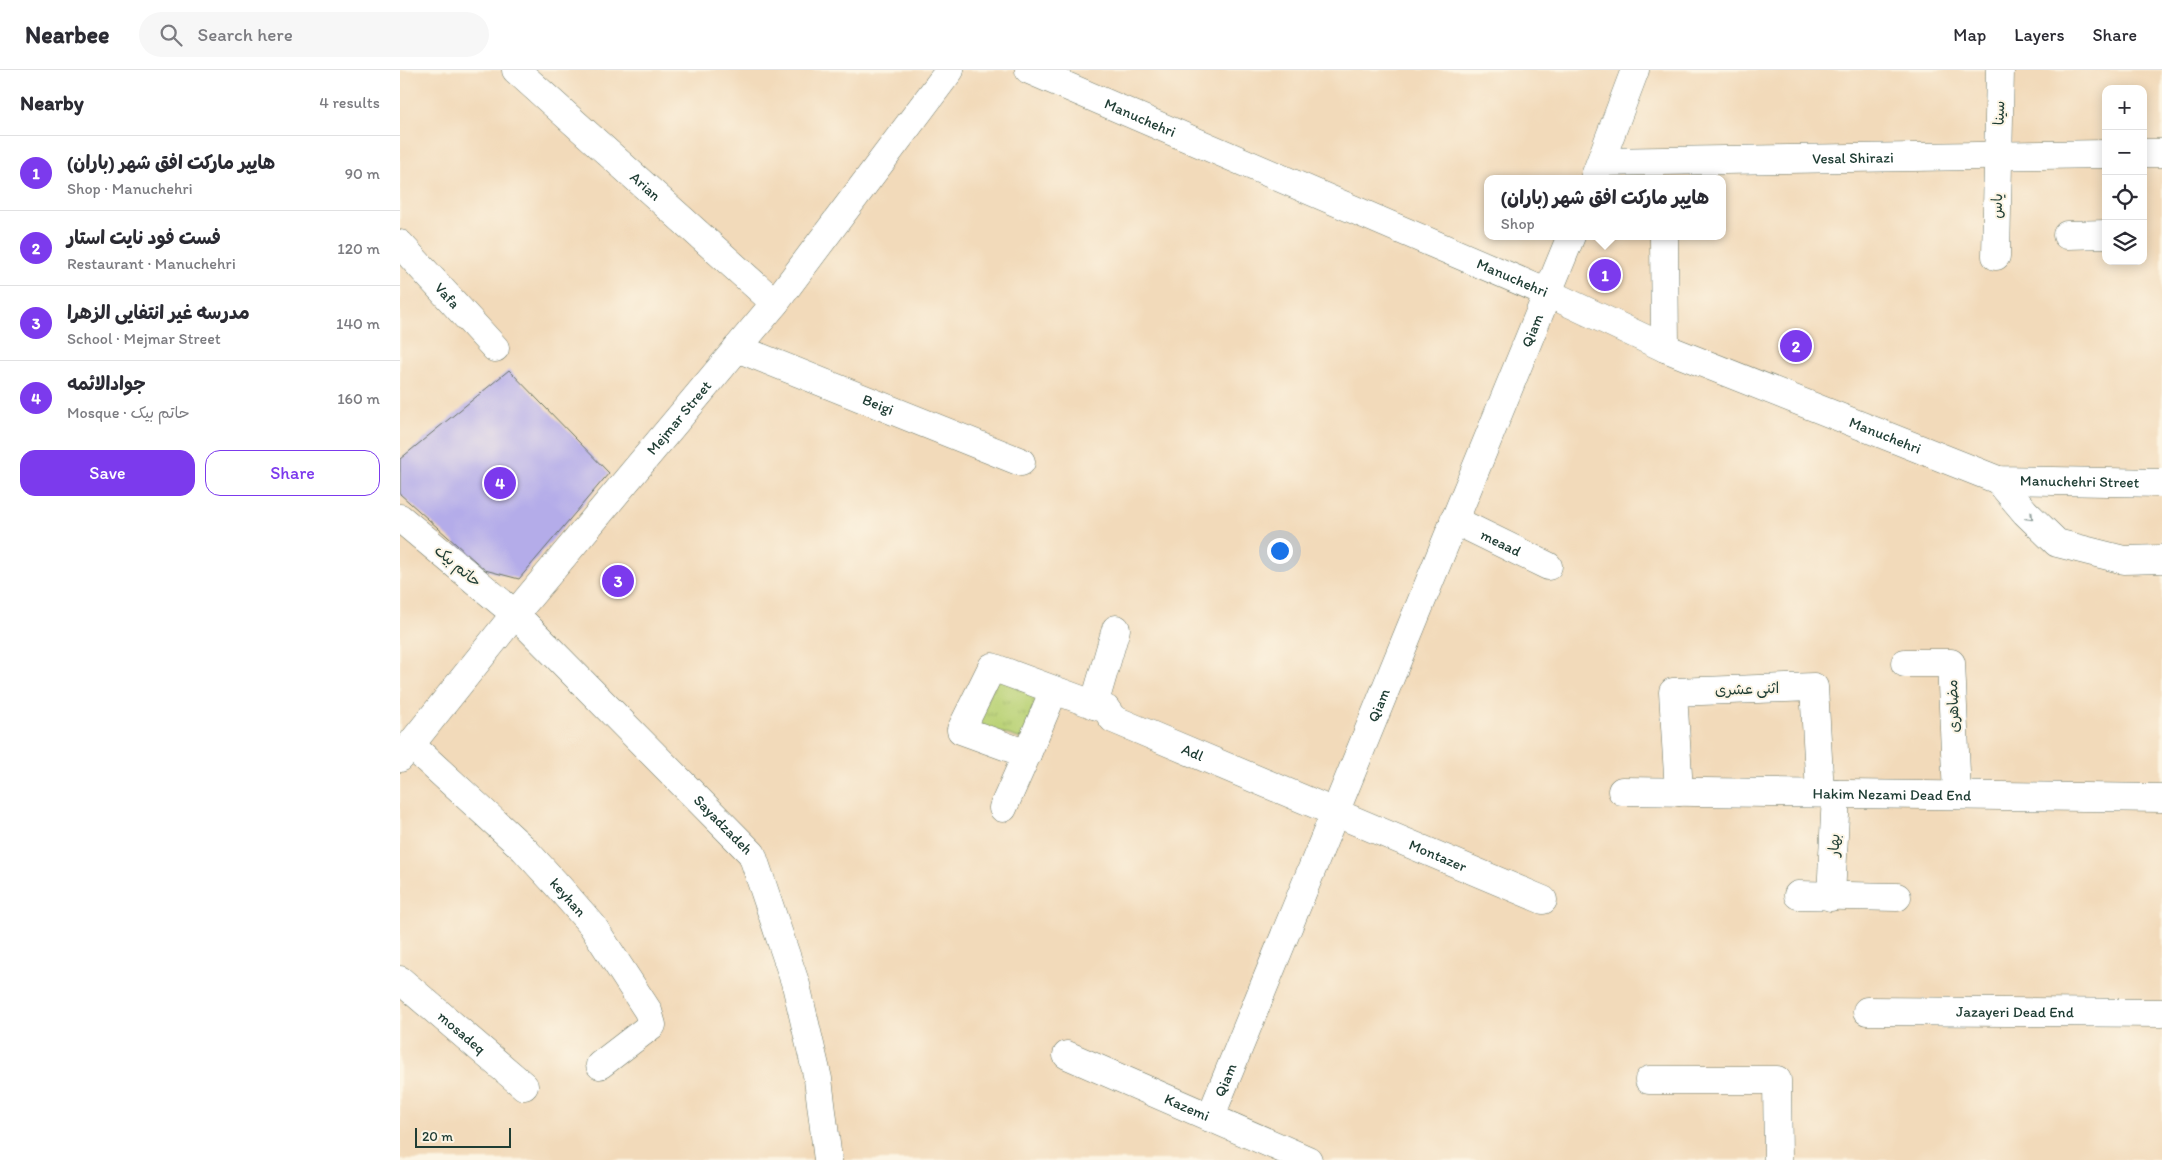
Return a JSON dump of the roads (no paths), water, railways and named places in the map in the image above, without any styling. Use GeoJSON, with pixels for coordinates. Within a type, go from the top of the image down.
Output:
{"type":"FeatureCollection","features":[{"type":"Feature","properties":{"kind":"street","name":"Arian"},"geometry":{"type":"LineString","coordinates":[[516,70],[775,303]]}},
{"type":"Feature","properties":{"kind":"street","name":"Mejmar Street"},"geometry":{"type":"LineString","coordinates":[[405,752],[515,614],[775,303],[950,70]]}},
{"type":"Feature","properties":{"kind":"street","name":"Manuchehri"},"geometry":{"type":"LineString","coordinates":[[1029,70],[1548,293],[1665,348],[1998,480]]}},
{"type":"Feature","properties":{"kind":"street","name":"Vesal Shirazi"},"geometry":{"type":"LineString","coordinates":[[1635,70],[1597,170],[1664,170],[1997,155],[2102,154]]}},
{"type":"Feature","properties":{"kind":"street","name":"سینا"},"geometry":{"type":"LineString","coordinates":[[1997,155],[2000,70]]}},
{"type":"Feature","properties":{"kind":"street"},"geometry":{"type":"LineString","coordinates":[[2147,153],[2162,153]]}},
{"type":"Feature","properties":{"kind":"street","name":"یاس"},"geometry":{"type":"LineString","coordinates":[[1996,256],[1997,155]]}},
{"type":"Feature","properties":{"kind":"street"},"geometry":{"type":"LineString","coordinates":[[2067,235],[2102,234]]}},
{"type":"Feature","properties":{"kind":"street"},"geometry":{"type":"LineString","coordinates":[[1548,293],[1569,240]]}},
{"type":"Feature","properties":{"kind":"street"},"geometry":{"type":"LineString","coordinates":[[1664,240],[1665,348]]}},
{"type":"Feature","properties":{"kind":"street","name":"Vafa"},"geometry":{"type":"LineString","coordinates":[[400,244],[495,348]]}},
{"type":"Feature","properties":{"kind":"street","name":"Qiam"},"geometry":{"type":"LineString","coordinates":[[1210,1118],[1548,293]]}},
{"type":"Feature","properties":{"kind":"street","name":"Beigi"},"geometry":{"type":"LineString","coordinates":[[737,348],[1021,462]]}},
{"type":"Feature","properties":{"kind":"street"},"geometry":{"type":"LineString","coordinates":[[1998,480],[2025,512],[2057,544],[2124,560],[2162,559]]}},
{"type":"Feature","properties":{"kind":"street","name":"Manuchehri Street"},"geometry":{"type":"LineString","coordinates":[[1998,480],[2162,482]]}},
{"type":"Feature","properties":{"kind":"street","name":"حاتم بیک"},"geometry":{"type":"LineString","coordinates":[[400,518],[515,614]]}},
{"type":"Feature","properties":{"kind":"street","name":"meaad"},"geometry":{"type":"LineString","coordinates":[[1454,520],[1548,566]]}},
{"type":"Feature","properties":{"kind":"street","name":"Sayadzadeh"},"geometry":{"type":"LineString","coordinates":[[515,614],[752,854],[796,985],[818,1079],[828,1160]]}},
{"type":"Feature","properties":{"kind":"street"},"geometry":{"type":"LineString","coordinates":[[1094,705],[1116,628]]}},
{"type":"Feature","properties":{"kind":"street","name":"مضاهری"},"geometry":{"type":"LineString","coordinates":[[1906,663],[1951,663],[1957,795]]}},
{"type":"Feature","properties":{"kind":"street","name":"Adl"},"geometry":{"type":"LineString","coordinates":[[1027,754],[961,730],[992,667],[1106,709],[1113,719],[1334,812]]}},
{"type":"Feature","properties":{"kind":"street","name":"اثنی عشری"},"geometry":{"type":"LineString","coordinates":[[1678,792],[1673,692],[1814,687],[1828,793]]}},
{"type":"Feature","properties":{"kind":"street"},"geometry":{"type":"LineString","coordinates":[[1003,808],[1054,690]]}},
{"type":"Feature","properties":{"kind":"street","name":"keyhan"},"geometry":{"type":"LineString","coordinates":[[405,752],[524,849],[592,924],[648,1011],[652,1025],[600,1065]]}},
{"type":"Feature","properties":{"kind":"street","name":"Hakim Nezami Dead End"},"geometry":{"type":"LineString","coordinates":[[1622,791],[2162,798]]}},
{"type":"Feature","properties":{"kind":"street","name":"بهار"},"geometry":{"type":"LineString","coordinates":[[1828,793],[1831,897]]}},
{"type":"Feature","properties":{"kind":"street","name":"Montazer"},"geometry":{"type":"LineString","coordinates":[[1334,812],[1543,900]]}},
{"type":"Feature","properties":{"kind":"street"},"geometry":{"type":"LineString","coordinates":[[1798,895],[1897,897]]}},
{"type":"Feature","properties":{"kind":"street","name":"mosadeq"},"geometry":{"type":"LineString","coordinates":[[400,980],[524,1086]]}},
{"type":"Feature","properties":{"kind":"street","name":"Jazayeri Dead End"},"geometry":{"type":"LineString","coordinates":[[1867,1011],[2162,1013]]}},
{"type":"Feature","properties":{"kind":"street","name":"Kazemi"},"geometry":{"type":"LineString","coordinates":[[1067,1055],[1308,1160]]}},
{"type":"Feature","properties":{"kind":"street"},"geometry":{"type":"LineString","coordinates":[[1648,1080],[1777,1080],[1778,1160]]}},
{"type":"Feature","properties":{"kind":"place","name":"هایپر مارکت افق شهر (باران)"},"geometry":{"type":"Point","coordinates":[1605,275]}},
{"type":"Feature","properties":{"kind":"place","name":"فست فود نایت استار"},"geometry":{"type":"Point","coordinates":[1796,346]}},
{"type":"Feature","properties":{"kind":"place","name":"جوادالائمه"},"geometry":{"type":"Point","coordinates":[500,483]}},
{"type":"Feature","properties":{"kind":"place","name":"مدرسه غیر انتفایی الزهرا"},"geometry":{"type":"Point","coordinates":[618,581]}}]}
